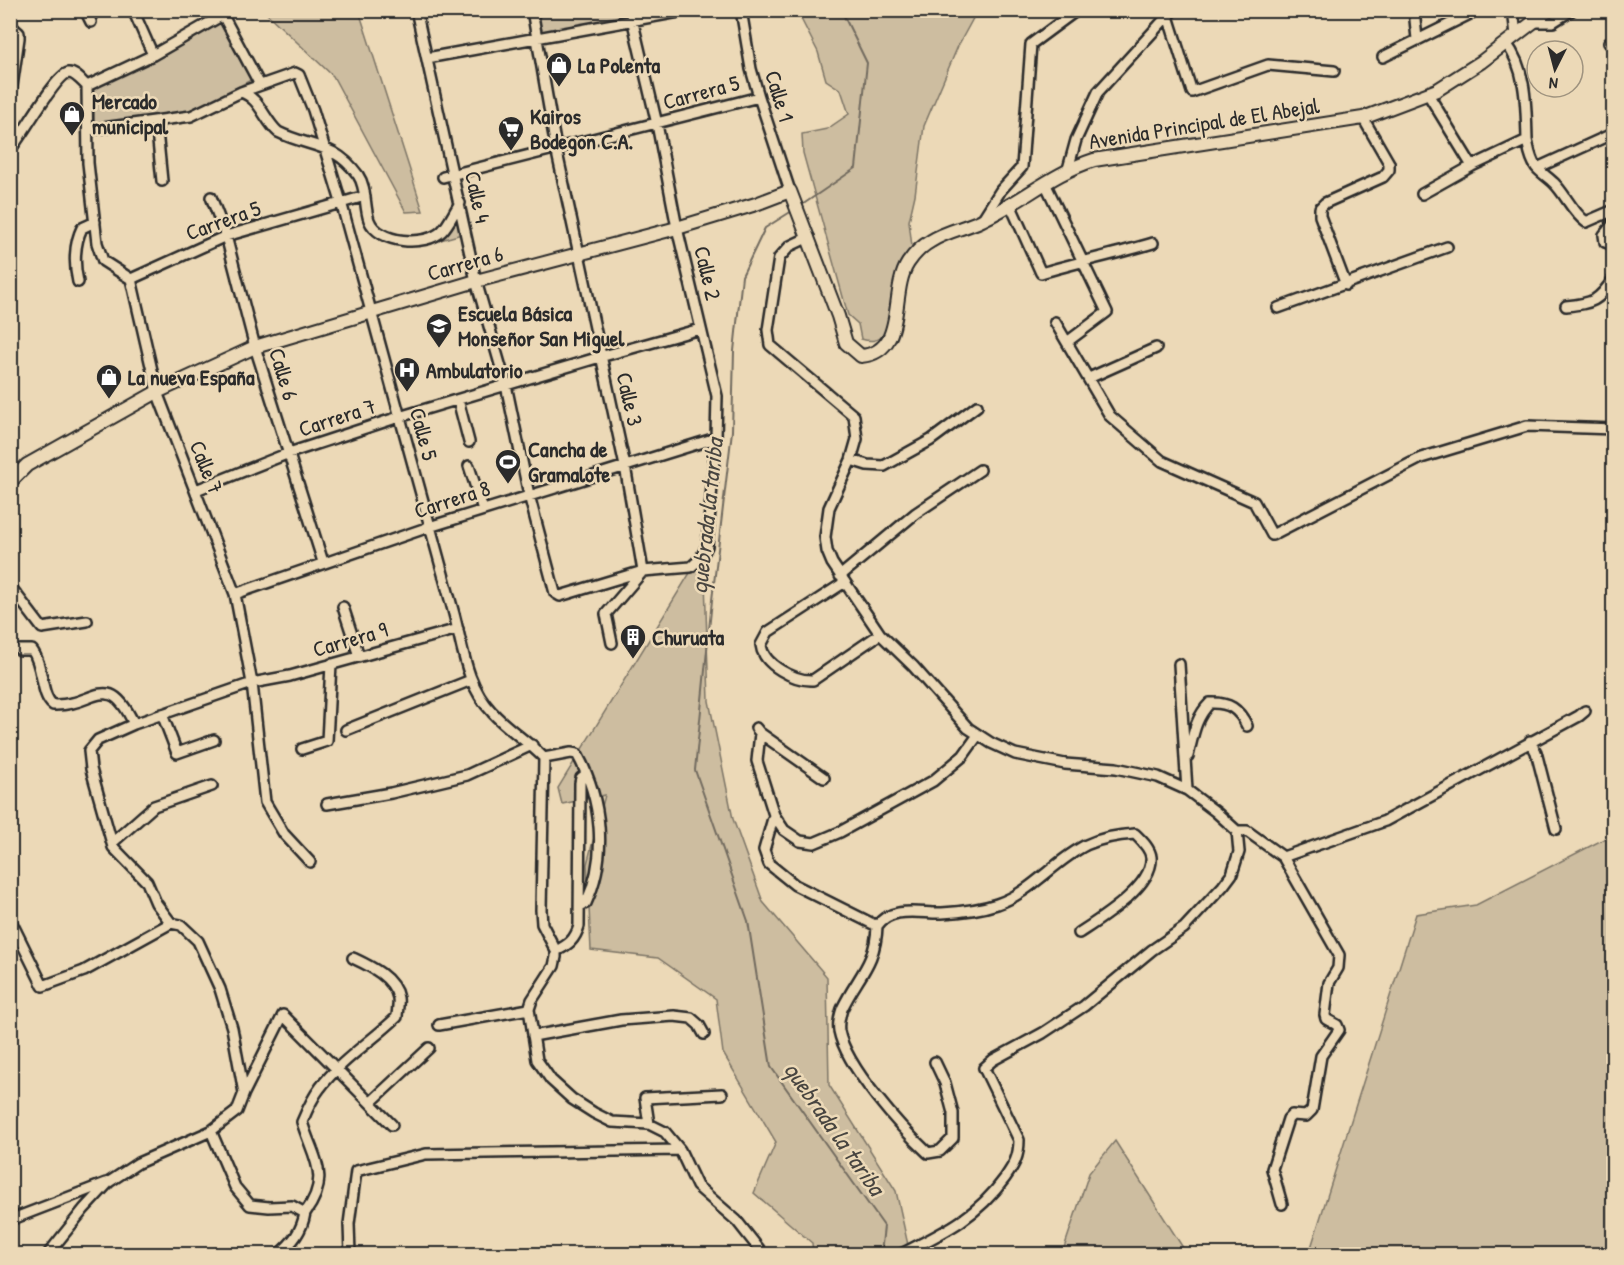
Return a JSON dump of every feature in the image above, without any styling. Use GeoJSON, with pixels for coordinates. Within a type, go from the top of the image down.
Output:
{"type":"FeatureCollection","features":[{"type":"Feature","properties":{"kind":"main road","name":"Avenida Principal de El Abejal"},"geometry":{"type":"LineString","coordinates":[[790,191],[809,237],[846,343],[861,356],[872,355],[890,337],[895,323],[899,280],[919,250],[933,239],[982,220],[1068,169],[1094,160],[1363,118],[1428,94],[1460,76],[1550,10]]}},
{"type":"Feature","properties":{"kind":"main road","name":"Carrera 6"},"geometry":{"type":"LineString","coordinates":[[10,482],[27,465],[157,392],[255,346],[476,281],[677,228],[790,191]]}},
{"type":"Feature","properties":{"kind":"street"},"geometry":{"type":"LineString","coordinates":[[85,10],[91,22]]}},
{"type":"Feature","properties":{"kind":"street"},"geometry":{"type":"LineString","coordinates":[[133,10],[153,55]]}},
{"type":"Feature","properties":{"kind":"street","name":"Calle 4"},"geometry":{"type":"LineString","coordinates":[[416,10],[476,281],[506,385],[529,495],[555,593],[562,595],[643,572]]}},
{"type":"Feature","properties":{"kind":"street","name":"Calle 3"},"geometry":{"type":"LineString","coordinates":[[532,10],[556,148],[577,254],[625,466],[643,572]]}},
{"type":"Feature","properties":{"kind":"street"},"geometry":{"type":"LineString","coordinates":[[427,57],[538,38],[631,15],[690,10]]}},
{"type":"Feature","properties":{"kind":"street","name":"Calle 1"},"geometry":{"type":"LineString","coordinates":[[741,10],[751,69],[790,191]]}},
{"type":"Feature","properties":{"kind":"street"},"geometry":{"type":"LineString","coordinates":[[982,220],[1001,190],[1022,167],[1031,44],[1077,10]]}},
{"type":"Feature","properties":{"kind":"street"},"geometry":{"type":"LineString","coordinates":[[1414,10],[1417,39]]}},
{"type":"Feature","properties":{"kind":"street"},"geometry":{"type":"LineString","coordinates":[[1513,10],[1511,39],[1526,101],[1527,140],[1531,158],[1537,168],[1568,200],[1576,215],[1586,222],[1614,210]]}},
{"type":"Feature","properties":{"kind":"street"},"geometry":{"type":"LineString","coordinates":[[1534,22],[1553,22],[1572,10]]}},
{"type":"Feature","properties":{"kind":"street"},"geometry":{"type":"LineString","coordinates":[[87,86],[153,55],[221,13],[260,85],[191,116],[88,130]]}},
{"type":"Feature","properties":{"kind":"street"},"geometry":{"type":"LineString","coordinates":[[1170,13],[1192,92],[1268,65],[1334,71]]}},
{"type":"Feature","properties":{"kind":"street"},"geometry":{"type":"LineString","coordinates":[[1068,169],[1076,141],[1098,92],[1170,13]]}},
{"type":"Feature","properties":{"kind":"street"},"geometry":{"type":"LineString","coordinates":[[1383,57],[1470,14]]}},
{"type":"Feature","properties":{"kind":"street","name":"Calle 2"},"geometry":{"type":"LineString","coordinates":[[631,15],[657,124],[677,228],[717,396],[707,546],[701,558],[692,567],[643,572]]}},
{"type":"Feature","properties":{"kind":"street"},"geometry":{"type":"LineString","coordinates":[[10,25],[19,33],[20,38],[10,100]]}},
{"type":"Feature","properties":{"kind":"street","name":"Calle 5"},"geometry":{"type":"LineString","coordinates":[[260,85],[295,73],[299,75],[325,147],[341,202],[471,680],[491,712],[534,746],[544,758]]}},
{"type":"Feature","properties":{"kind":"street"},"geometry":{"type":"LineString","coordinates":[[10,150],[31,123],[50,89],[64,75],[74,74],[87,86],[88,163],[97,243],[103,261],[131,279]]}},
{"type":"Feature","properties":{"kind":"street"},"geometry":{"type":"LineString","coordinates":[[241,92],[254,99],[272,127],[278,132],[325,147],[359,176],[369,220],[376,232],[396,240],[418,241],[441,232],[460,203]]}},
{"type":"Feature","properties":{"kind":"street"},"geometry":{"type":"LineString","coordinates":[[1428,94],[1472,166]]}},
{"type":"Feature","properties":{"kind":"street","name":"Carrera 5"},"geometry":{"type":"LineString","coordinates":[[442,177],[759,97]]}},
{"type":"Feature","properties":{"kind":"street"},"geometry":{"type":"LineString","coordinates":[[1346,285],[1320,216],[1320,208],[1325,203],[1383,177],[1389,170],[1389,163],[1363,118]]}},
{"type":"Feature","properties":{"kind":"street"},"geometry":{"type":"LineString","coordinates":[[156,122],[162,181]]}},
{"type":"Feature","properties":{"kind":"street"},"geometry":{"type":"LineString","coordinates":[[1537,168],[1614,133]]}},
{"type":"Feature","properties":{"kind":"street"},"geometry":{"type":"LineString","coordinates":[[1422,194],[1472,166],[1527,140]]}},
{"type":"Feature","properties":{"kind":"street"},"geometry":{"type":"LineString","coordinates":[[1045,183],[1107,312],[1067,342]]}},
{"type":"Feature","properties":{"kind":"street","name":"Carrera 5"},"geometry":{"type":"LineString","coordinates":[[131,279],[226,236],[365,196]]}},
{"type":"Feature","properties":{"kind":"street","name":"Calle 6"},"geometry":{"type":"LineString","coordinates":[[212,197],[226,236],[255,346],[323,562]]}},
{"type":"Feature","properties":{"kind":"street"},"geometry":{"type":"LineString","coordinates":[[1010,204],[1041,273],[1108,257],[1153,243]]}},
{"type":"Feature","properties":{"kind":"street"},"geometry":{"type":"LineString","coordinates":[[78,282],[76,274],[77,238],[82,228],[95,222]]}},
{"type":"Feature","properties":{"kind":"street"},"geometry":{"type":"LineString","coordinates":[[1614,223],[1604,235],[1605,242],[1614,245]]}},
{"type":"Feature","properties":{"kind":"street"},"geometry":{"type":"LineString","coordinates":[[809,237],[790,246],[779,258],[768,330],[770,345],[854,416],[857,439],[851,460],[838,485],[825,523],[827,551],[880,634],[913,666],[968,728],[978,735],[1015,754],[1065,764],[1116,768],[1158,777],[1187,790],[1238,831],[1247,831],[1283,857],[1339,955],[1338,968],[1329,983],[1325,1016],[1326,1020],[1337,1025],[1338,1030],[1322,1056],[1312,1110],[1306,1116],[1292,1115],[1288,1119],[1272,1169],[1282,1204]]}},
{"type":"Feature","properties":{"kind":"street"},"geometry":{"type":"LineString","coordinates":[[1278,308],[1447,247]]}},
{"type":"Feature","properties":{"kind":"street"},"geometry":{"type":"LineString","coordinates":[[1566,306],[1590,303],[1599,297],[1614,278]]}},
{"type":"Feature","properties":{"kind":"street","name":"Calle 7"},"geometry":{"type":"LineString","coordinates":[[131,279],[157,392],[235,594],[252,683],[265,802],[284,834],[310,862]]}},
{"type":"Feature","properties":{"kind":"street"},"geometry":{"type":"LineString","coordinates":[[1055,322],[1110,416],[1162,461],[1254,502],[1272,534],[1421,458],[1527,426],[1614,429]]}},
{"type":"Feature","properties":{"kind":"street","name":"Carrera 7"},"geometry":{"type":"LineString","coordinates":[[196,490],[289,453],[399,417],[700,329]]}},
{"type":"Feature","properties":{"kind":"street"},"geometry":{"type":"LineString","coordinates":[[1089,378],[1156,348]]}},
{"type":"Feature","properties":{"kind":"street"},"geometry":{"type":"LineString","coordinates":[[458,400],[469,442]]}},
{"type":"Feature","properties":{"kind":"street"},"geometry":{"type":"LineString","coordinates":[[851,460],[867,465],[884,466],[931,440],[977,406]]}},
{"type":"Feature","properties":{"kind":"street","name":"Carrera 8"},"geometry":{"type":"LineString","coordinates":[[235,594],[429,527],[716,438]]}},
{"type":"Feature","properties":{"kind":"street"},"geometry":{"type":"LineString","coordinates":[[469,466],[483,510]]}},
{"type":"Feature","properties":{"kind":"street"},"geometry":{"type":"LineString","coordinates":[[880,634],[813,680],[804,680],[777,668],[767,661],[761,645],[768,632],[843,579],[916,513],[980,470]]}},
{"type":"Feature","properties":{"kind":"street"},"geometry":{"type":"LineString","coordinates":[[612,643],[606,614],[643,572]]}},
{"type":"Feature","properties":{"kind":"street"},"geometry":{"type":"LineString","coordinates":[[10,585],[42,627],[87,621]]}},
{"type":"Feature","properties":{"kind":"street"},"geometry":{"type":"LineString","coordinates":[[343,608],[359,656]]}},
{"type":"Feature","properties":{"kind":"street","name":"Carrera 9"},"geometry":{"type":"LineString","coordinates":[[112,843],[91,769],[89,751],[98,740],[134,724],[252,683],[290,676],[458,629]]}},
{"type":"Feature","properties":{"kind":"street"},"geometry":{"type":"LineString","coordinates":[[20,650],[32,650],[38,659],[46,699],[52,705],[111,694],[122,700],[134,724]]}},
{"type":"Feature","properties":{"kind":"street"},"geometry":{"type":"LineString","coordinates":[[302,748],[327,741],[331,664]]}},
{"type":"Feature","properties":{"kind":"street"},"geometry":{"type":"LineString","coordinates":[[1179,664],[1187,790]]}},
{"type":"Feature","properties":{"kind":"street"},"geometry":{"type":"LineString","coordinates":[[346,730],[471,680]]}},
{"type":"Feature","properties":{"kind":"street"},"geometry":{"type":"LineString","coordinates":[[1185,767],[1196,723],[1202,711],[1210,703],[1222,703],[1233,707],[1241,713],[1247,726]]}},
{"type":"Feature","properties":{"kind":"street"},"geometry":{"type":"LineString","coordinates":[[1283,857],[1385,821],[1585,711]]}},
{"type":"Feature","properties":{"kind":"street"},"geometry":{"type":"LineString","coordinates":[[162,714],[177,753],[214,740]]}},
{"type":"Feature","properties":{"kind":"street"},"geometry":{"type":"LineString","coordinates":[[824,778],[758,730],[757,761],[774,815],[784,830],[800,841],[814,843],[840,832],[933,781],[963,756],[978,735]]}},
{"type":"Feature","properties":{"kind":"street"},"geometry":{"type":"LineString","coordinates":[[1530,741],[1536,752],[1556,829]]}},
{"type":"Feature","properties":{"kind":"street"},"geometry":{"type":"LineString","coordinates":[[327,804],[391,794],[467,775],[534,746]]}},
{"type":"Feature","properties":{"kind":"street"},"geometry":{"type":"LineString","coordinates":[[580,906],[586,903],[594,883],[599,847],[599,823],[596,802],[579,757],[575,753],[544,758],[540,910],[545,933],[556,951],[554,966],[532,1000],[529,1009],[537,1060],[551,1080],[572,1099],[612,1122],[649,1124],[665,1132],[680,1150],[697,1186],[737,1221],[764,1254]]}},
{"type":"Feature","properties":{"kind":"street"},"geometry":{"type":"LineString","coordinates":[[556,951],[569,944],[579,926],[580,783],[586,774]]}},
{"type":"Feature","properties":{"kind":"street"},"geometry":{"type":"LineString","coordinates":[[171,923],[156,903],[147,882],[113,847],[112,843],[154,806],[212,786]]}},
{"type":"Feature","properties":{"kind":"street"},"geometry":{"type":"LineString","coordinates":[[774,815],[764,850],[769,864],[795,885],[877,926]]}},
{"type":"Feature","properties":{"kind":"street"},"geometry":{"type":"LineString","coordinates":[[901,1254],[974,1213],[996,1191],[1015,1163],[1019,1152],[1019,1140],[984,1068],[993,1060],[1043,1034],[1084,1006],[1152,950],[1184,928],[1232,874],[1239,852],[1238,831]]}},
{"type":"Feature","properties":{"kind":"street"},"geometry":{"type":"LineString","coordinates":[[935,1062],[945,1083],[953,1113],[953,1138],[940,1151],[928,1153],[914,1140],[855,1066],[839,1030],[841,1012],[868,966],[875,947],[877,926],[881,920],[895,914],[917,910],[940,913],[974,910],[999,903],[1032,885],[1086,845],[1117,835],[1135,834],[1143,841],[1151,855],[1149,869],[1142,882],[1110,912],[1079,933]]}},
{"type":"Feature","properties":{"kind":"street"},"geometry":{"type":"LineString","coordinates":[[10,919],[43,986],[84,971],[171,923],[181,925],[198,941],[220,988],[232,1028],[244,1094]]}},
{"type":"Feature","properties":{"kind":"street"},"geometry":{"type":"LineString","coordinates":[[282,1254],[303,1226],[305,1213],[320,1181],[318,1162],[302,1122],[320,1088],[397,1017],[398,998],[388,979],[370,966],[353,958]]}},
{"type":"Feature","properties":{"kind":"street"},"geometry":{"type":"LineString","coordinates":[[439,1024],[529,1009]]}},
{"type":"Feature","properties":{"kind":"street"},"geometry":{"type":"LineString","coordinates":[[10,1220],[109,1182],[138,1164],[211,1131],[237,1111],[283,1015],[392,1125]]}},
{"type":"Feature","properties":{"kind":"street"},"geometry":{"type":"LineString","coordinates":[[533,1036],[621,1020],[674,1016],[691,1018],[704,1034]]}},
{"type":"Feature","properties":{"kind":"street"},"geometry":{"type":"LineString","coordinates":[[370,1103],[429,1048]]}},
{"type":"Feature","properties":{"kind":"street"},"geometry":{"type":"LineString","coordinates":[[649,1124],[645,1098],[722,1094]]}},
{"type":"Feature","properties":{"kind":"street"},"geometry":{"type":"LineString","coordinates":[[211,1131],[235,1187],[250,1205],[292,1206],[305,1213]]}},
{"type":"Feature","properties":{"kind":"street"},"geometry":{"type":"LineString","coordinates":[[350,1254],[349,1224],[356,1171],[426,1154],[680,1150]]}},
{"type":"Feature","properties":{"kind":"street"},"geometry":{"type":"LineString","coordinates":[[48,1254],[109,1182]]}},
{"type":"Feature","properties":{"kind":"shaded area"},"geometry":{"type":"Polygon","coordinates":[[[264,11],[359,11],[423,211],[406,212],[333,76],[264,11]]]}},
{"type":"Feature","properties":{"kind":"shaded area"},"geometry":{"type":"Polygon","coordinates":[[[532,11],[630,11],[632,20],[538,38],[532,11]]]}},
{"type":"Feature","properties":{"kind":"shaded area"},"geometry":{"type":"Polygon","coordinates":[[[797,11],[977,11],[958,46],[924,126],[915,195],[909,221],[912,247],[895,279],[887,334],[874,340],[861,339],[858,324],[848,315],[803,153],[802,134],[827,129],[849,114],[841,90],[826,80],[818,52],[797,11]]]}},
{"type":"Feature","properties":{"kind":"shaded area"},"geometry":{"type":"Polygon","coordinates":[[[218,20],[251,80],[189,113],[94,125],[94,86],[162,56],[218,20]]]}},
{"type":"Feature","properties":{"kind":"shaded area"},"geometry":{"type":"Polygon","coordinates":[[[458,212],[462,234],[437,241],[449,228],[458,212]]]}},
{"type":"Feature","properties":{"kind":"shaded area"},"geometry":{"type":"Polygon","coordinates":[[[704,550],[709,701],[733,819],[763,902],[827,977],[829,1085],[896,1191],[910,1254],[813,1254],[812,1243],[754,1193],[776,1142],[723,1053],[716,999],[658,958],[591,950],[587,864],[605,795],[562,804],[558,788],[704,550]]]}},
{"type":"Feature","properties":{"kind":"shaded area"},"geometry":{"type":"Polygon","coordinates":[[[1613,807],[1613,1254],[1309,1254],[1416,914],[1476,905],[1608,837],[1613,807]]]}},
{"type":"Feature","properties":{"kind":"shaded area"},"geometry":{"type":"Polygon","coordinates":[[[1115,1141],[1187,1254],[1062,1254],[1089,1173],[1115,1141]]]}},
{"type":"Feature","properties":{"kind":"waterway","name":"quebrada la tariba"},"geometry":{"type":"LineString","coordinates":[[799,207],[856,168],[867,63],[841,10]]}},
{"type":"Feature","properties":{"kind":"waterway","name":"quebrada la tariba"},"geometry":{"type":"LineString","coordinates":[[792,211],[765,228],[742,276],[734,351],[732,431],[695,770],[748,921],[771,1067],[884,1226],[881,1254]]}},
{"type":"Feature","properties":{"kind":"place","name":"La Polenta"},"geometry":{"type":"Point","coordinates":[559,88]}},
{"type":"Feature","properties":{"kind":"place","name":"Mercado municipal"},"geometry":{"type":"Point","coordinates":[72,137]}},
{"type":"Feature","properties":{"kind":"place","name":"Kairos Bodegon C.A."},"geometry":{"type":"Point","coordinates":[511,152]}},
{"type":"Feature","properties":{"kind":"place","name":"Escuela Básica Monseñor San Miguel"},"geometry":{"type":"Point","coordinates":[439,349]}},
{"type":"Feature","properties":{"kind":"place","name":"Ambulatorio"},"geometry":{"type":"Point","coordinates":[407,393]}},
{"type":"Feature","properties":{"kind":"place","name":"La nueva España"},"geometry":{"type":"Point","coordinates":[109,400]}},
{"type":"Feature","properties":{"kind":"place","name":"Cancha de Gramalote"},"geometry":{"type":"Point","coordinates":[508,485]}},
{"type":"Feature","properties":{"kind":"place","name":"Churuata"},"geometry":{"type":"Point","coordinates":[633,660]}}]}
